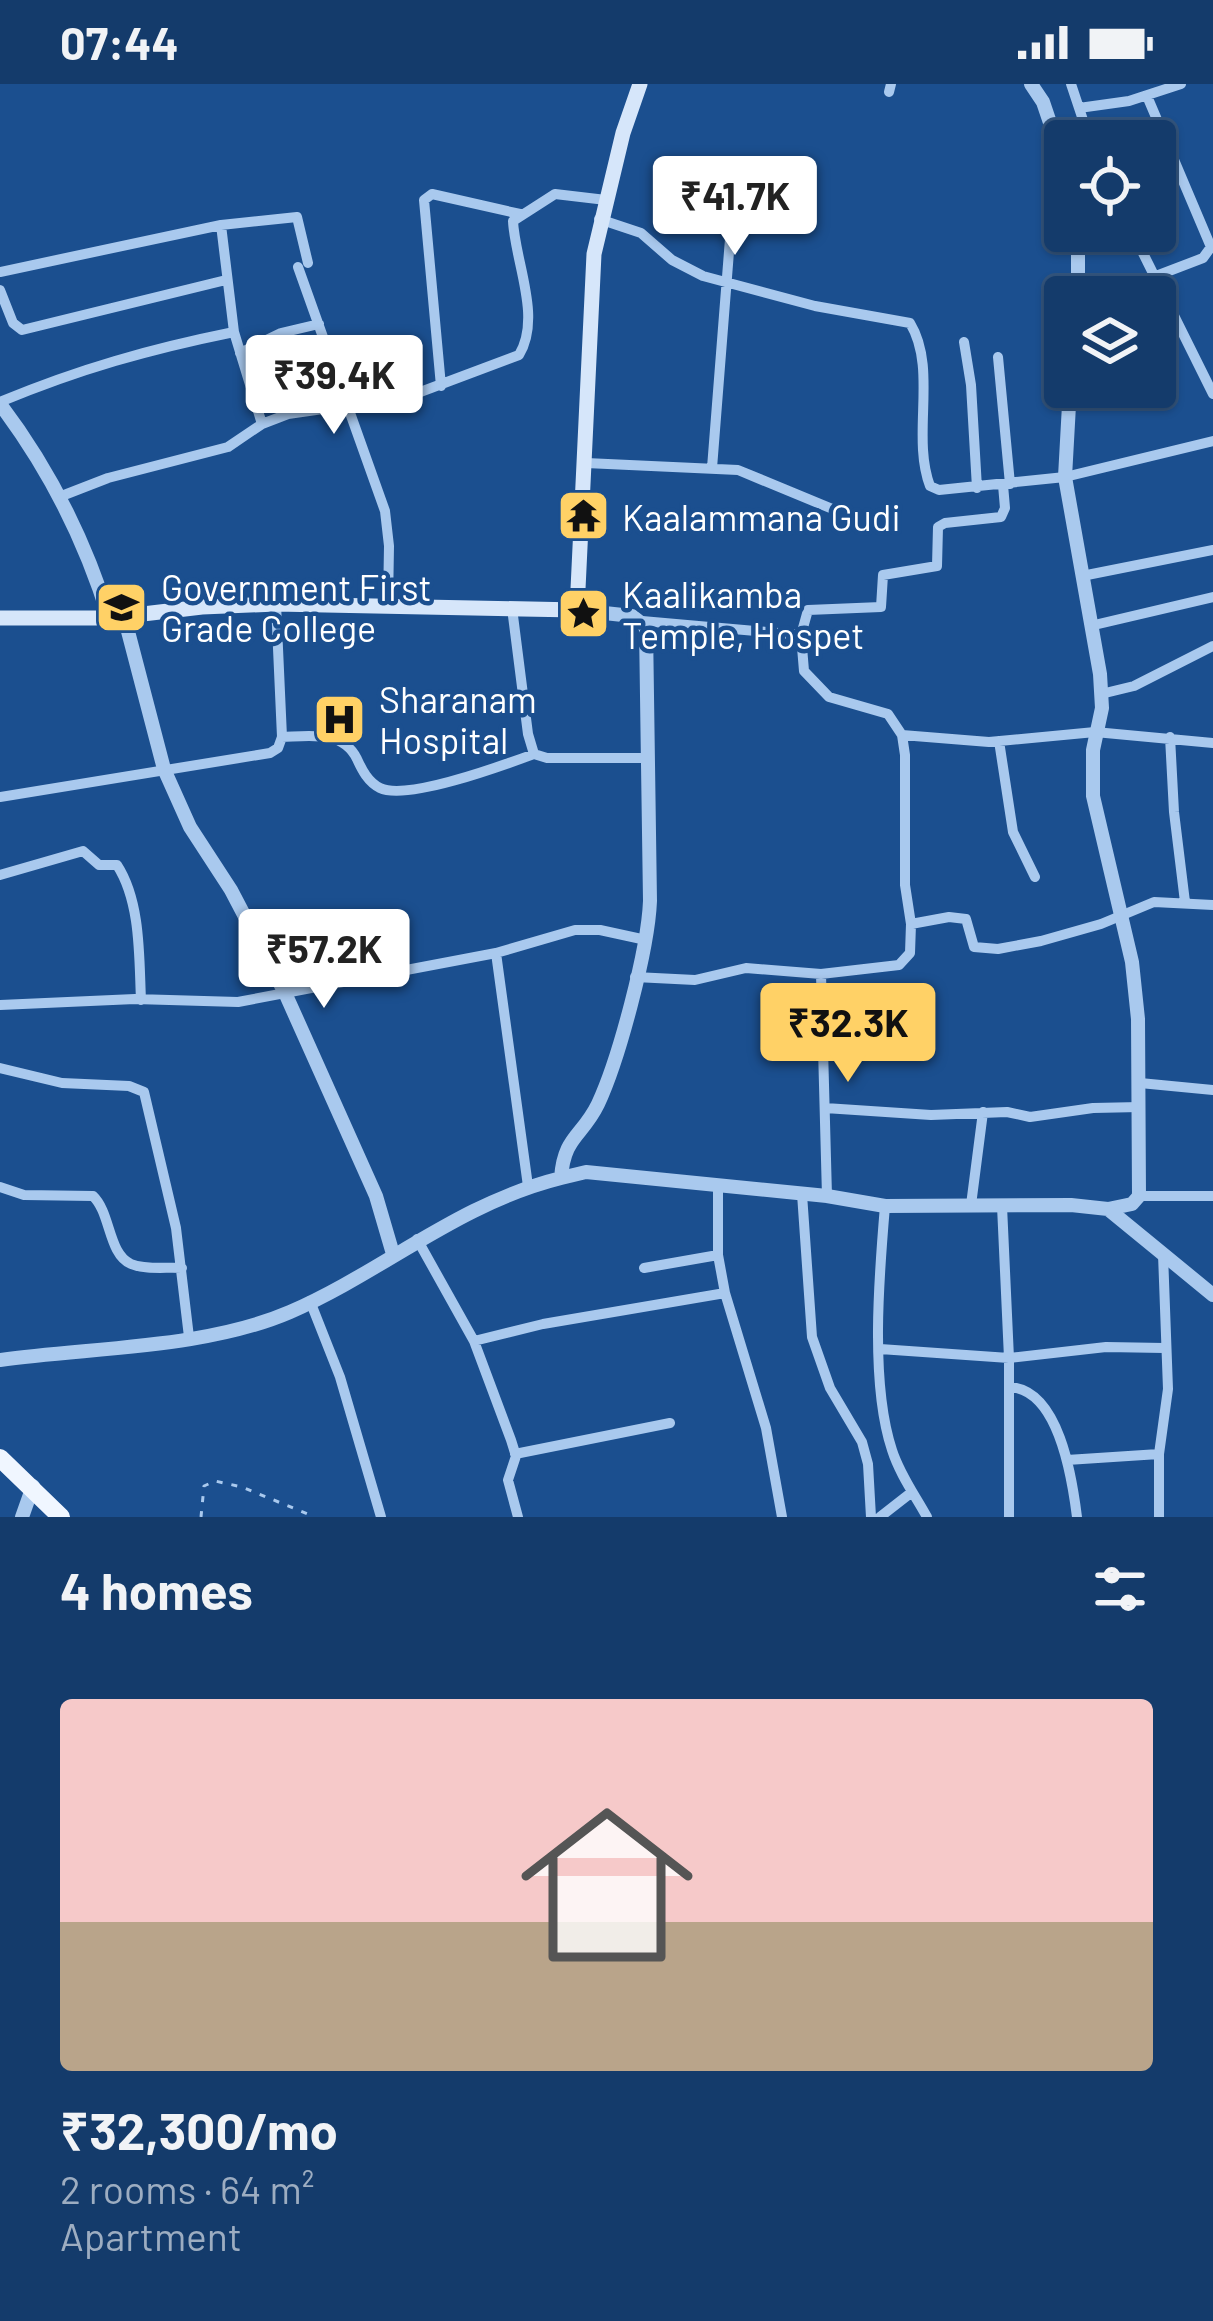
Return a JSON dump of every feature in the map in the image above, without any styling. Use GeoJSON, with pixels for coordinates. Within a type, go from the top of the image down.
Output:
{"type":"FeatureCollection","features":[{"type":"Feature","properties":{"kind":"main road"},"geometry":{"type":"LineString","coordinates":[[0,618],[117,617],[276,604],[578,610],[589,338],[599,219],[640,84]]}},
{"type":"Feature","properties":{"kind":"main road"},"geometry":{"type":"LineString","coordinates":[[0,1458],[62,1517]]}},
{"type":"Feature","properties":{"kind":"street"},"geometry":{"type":"LineString","coordinates":[[1031,84],[1049,120]]}},
{"type":"Feature","properties":{"kind":"street"},"geometry":{"type":"LineString","coordinates":[[1071,84],[1083,120]]}},
{"type":"Feature","properties":{"kind":"street"},"geometry":{"type":"LineString","coordinates":[[1128,84],[1129,101]]}},
{"type":"Feature","properties":{"kind":"street"},"geometry":{"type":"LineString","coordinates":[[1079,108],[1129,101],[1181,84]]}},
{"type":"Feature","properties":{"kind":"street"},"geometry":{"type":"LineString","coordinates":[[1143,252],[1156,276],[1203,258],[1210,248],[1148,96]]}},
{"type":"Feature","properties":{"kind":"street"},"geometry":{"type":"LineString","coordinates":[[712,468],[734,188]]}},
{"type":"Feature","properties":{"kind":"street"},"geometry":{"type":"LineString","coordinates":[[441,386],[424,200],[432,194],[520,214]]}},
{"type":"Feature","properties":{"kind":"street"},"geometry":{"type":"LineString","coordinates":[[59,497],[109,478],[228,448],[262,424],[288,414],[407,397],[519,355],[524,350],[525,291],[512,225],[520,214],[555,194],[606,200]]}},
{"type":"Feature","properties":{"kind":"street"},"geometry":{"type":"LineString","coordinates":[[0,272],[221,226],[297,217],[303,265],[320,324],[385,511],[388,604]]}},
{"type":"Feature","properties":{"kind":"street"},"geometry":{"type":"LineString","coordinates":[[599,219],[641,233],[684,268],[815,306],[910,323],[919,356],[927,479],[939,490],[1065,477],[1213,441]]}},
{"type":"Feature","properties":{"kind":"street"},"geometry":{"type":"LineString","coordinates":[[221,226],[235,332],[262,424]]}},
{"type":"Feature","properties":{"kind":"street"},"geometry":{"type":"LineString","coordinates":[[0,290],[13,323],[22,331],[226,280]]}},
{"type":"Feature","properties":{"kind":"street"},"geometry":{"type":"LineString","coordinates":[[1176,317],[1213,394]]}},
{"type":"Feature","properties":{"kind":"street"},"geometry":{"type":"LineString","coordinates":[[240,353],[281,333],[320,324]]}},
{"type":"Feature","properties":{"kind":"street"},"geometry":{"type":"LineString","coordinates":[[235,332],[81,368],[0,403],[36,452],[88,549],[117,617],[164,769],[190,827],[231,890],[286,995],[376,1196],[393,1254]]}},
{"type":"Feature","properties":{"kind":"street"},"geometry":{"type":"LineString","coordinates":[[964,343],[976,488]]}},
{"type":"Feature","properties":{"kind":"street"},"geometry":{"type":"LineString","coordinates":[[635,977],[695,980],[746,968],[821,974],[899,965],[910,953],[902,735],[888,714],[826,695],[804,671],[800,634],[808,610],[880,607],[883,575],[937,566],[938,527],[944,523],[1000,517],[1006,485],[998,357]]}},
{"type":"Feature","properties":{"kind":"street"},"geometry":{"type":"LineString","coordinates":[[0,1360],[214,1334],[287,1313],[417,1239],[528,1186],[586,1172],[885,1206],[1071,1204],[1108,1209],[1132,1204],[1139,1196],[1140,1083],[1132,962],[1093,796],[1101,694],[1065,477],[1069,408]]}},
{"type":"Feature","properties":{"kind":"street"},"geometry":{"type":"LineString","coordinates":[[586,463],[738,470],[835,510]]}},
{"type":"Feature","properties":{"kind":"street"},"geometry":{"type":"LineString","coordinates":[[1082,577],[1213,550]]}},
{"type":"Feature","properties":{"kind":"street"},"geometry":{"type":"LineString","coordinates":[[1090,626],[1213,596]]}},
{"type":"Feature","properties":{"kind":"street"},"geometry":{"type":"LineString","coordinates":[[0,797],[278,748],[282,737],[276,604]]}},
{"type":"Feature","properties":{"kind":"street"},"geometry":{"type":"LineString","coordinates":[[512,608],[534,754]]}},
{"type":"Feature","properties":{"kind":"street"},"geometry":{"type":"LineString","coordinates":[[578,610],[642,621],[800,634]]}},
{"type":"Feature","properties":{"kind":"street"},"geometry":{"type":"LineString","coordinates":[[561,1178],[562,1155],[569,1140],[589,1120],[604,1088],[646,940],[650,901],[649,637],[642,621]]}},
{"type":"Feature","properties":{"kind":"street"},"geometry":{"type":"LineString","coordinates":[[1101,694],[1134,686],[1213,646]]}},
{"type":"Feature","properties":{"kind":"street"},"geometry":{"type":"LineString","coordinates":[[902,735],[967,742],[1095,732],[1213,743]]}},
{"type":"Feature","properties":{"kind":"street"},"geometry":{"type":"LineString","coordinates":[[282,737],[337,739],[351,748],[368,778],[387,790],[481,773],[534,754],[647,758]]}},
{"type":"Feature","properties":{"kind":"street"},"geometry":{"type":"LineString","coordinates":[[1170,737],[1185,902]]}},
{"type":"Feature","properties":{"kind":"street"},"geometry":{"type":"LineString","coordinates":[[999,741],[1013,832],[1035,877]]}},
{"type":"Feature","properties":{"kind":"street"},"geometry":{"type":"LineString","coordinates":[[0,875],[83,850],[99,865],[118,865],[139,941],[141,1000]]}},
{"type":"Feature","properties":{"kind":"street"},"geometry":{"type":"LineString","coordinates":[[911,924],[966,919],[974,947],[984,950],[1041,941],[1154,902],[1213,905]]}},
{"type":"Feature","properties":{"kind":"street"},"geometry":{"type":"LineString","coordinates":[[0,1005],[238,1002],[496,953],[575,930],[646,940]]}},
{"type":"Feature","properties":{"kind":"street"},"geometry":{"type":"LineString","coordinates":[[496,953],[528,1186]]}},
{"type":"Feature","properties":{"kind":"street"},"geometry":{"type":"LineString","coordinates":[[821,974],[827,1196]]}},
{"type":"Feature","properties":{"kind":"street"},"geometry":{"type":"LineString","coordinates":[[0,1068],[62,1084],[129,1085],[144,1092],[165,1171],[189,1337]]}},
{"type":"Feature","properties":{"kind":"street"},"geometry":{"type":"LineString","coordinates":[[1140,1083],[1213,1090]]}},
{"type":"Feature","properties":{"kind":"street"},"geometry":{"type":"LineString","coordinates":[[826,1108],[1030,1117],[1140,1107]]}},
{"type":"Feature","properties":{"kind":"street"},"geometry":{"type":"LineString","coordinates":[[971,1205],[983,1112]]}},
{"type":"Feature","properties":{"kind":"street"},"geometry":{"type":"LineString","coordinates":[[718,1184],[718,1255],[725,1293],[766,1428],[782,1517]]}},
{"type":"Feature","properties":{"kind":"street"},"geometry":{"type":"LineString","coordinates":[[0,1186],[24,1195],[93,1196],[102,1204],[126,1262],[182,1268]]}},
{"type":"Feature","properties":{"kind":"street"},"geometry":{"type":"LineString","coordinates":[[802,1194],[812,1337],[830,1388],[862,1442],[875,1517],[912,1492]]}},
{"type":"Feature","properties":{"kind":"street"},"geometry":{"type":"LineString","coordinates":[[1139,1196],[1213,1196]]}},
{"type":"Feature","properties":{"kind":"street"},"geometry":{"type":"LineString","coordinates":[[885,1206],[880,1348],[891,1446],[928,1517]]}},
{"type":"Feature","properties":{"kind":"street"},"geometry":{"type":"LineString","coordinates":[[1002,1206],[1009,1517]]}},
{"type":"Feature","properties":{"kind":"street"},"geometry":{"type":"LineString","coordinates":[[1108,1209],[1213,1295]]}},
{"type":"Feature","properties":{"kind":"street"},"geometry":{"type":"LineString","coordinates":[[417,1239],[473,1341],[515,1454],[508,1480],[518,1517]]}},
{"type":"Feature","properties":{"kind":"street"},"geometry":{"type":"LineString","coordinates":[[1159,1517],[1159,1454],[1168,1389],[1163,1254]]}},
{"type":"Feature","properties":{"kind":"street"},"geometry":{"type":"LineString","coordinates":[[644,1268],[718,1255]]}},
{"type":"Feature","properties":{"kind":"street"},"geometry":{"type":"LineString","coordinates":[[473,1341],[543,1324],[725,1293]]}},
{"type":"Feature","properties":{"kind":"street"},"geometry":{"type":"LineString","coordinates":[[310,1301],[340,1377],[381,1517]]}},
{"type":"Feature","properties":{"kind":"street"},"geometry":{"type":"LineString","coordinates":[[880,1348],[1009,1358],[1106,1347],[1164,1348]]}},
{"type":"Feature","properties":{"kind":"street"},"geometry":{"type":"LineString","coordinates":[[1009,1387],[1036,1396],[1066,1460],[1077,1517]]}},
{"type":"Feature","properties":{"kind":"street"},"geometry":{"type":"LineString","coordinates":[[515,1454],[670,1423]]}},
{"type":"Feature","properties":{"kind":"street"},"geometry":{"type":"LineString","coordinates":[[1066,1460],[1159,1454]]}},
{"type":"Feature","properties":{"kind":"street"},"geometry":{"type":"LineString","coordinates":[[22,1517],[33,1486]]}},
{"type":"Feature","properties":{"kind":"path"},"geometry":{"type":"LineString","coordinates":[[201,1517],[204,1486],[215,1480],[315,1517]]}},
{"type":"Feature","properties":{"kind":"place","name":"Kaalammana Gudi"},"geometry":{"type":"Point","coordinates":[583,516]}},
{"type":"Feature","properties":{"kind":"place","name":"Government First Grade College"},"geometry":{"type":"Point","coordinates":[122,607]}},
{"type":"Feature","properties":{"kind":"place","name":"Kaalikamba Temple, Hospet"},"geometry":{"type":"Point","coordinates":[583,614]}},
{"type":"Feature","properties":{"kind":"place","name":"Sharanam Hospital"},"geometry":{"type":"Point","coordinates":[340,719]}}]}
